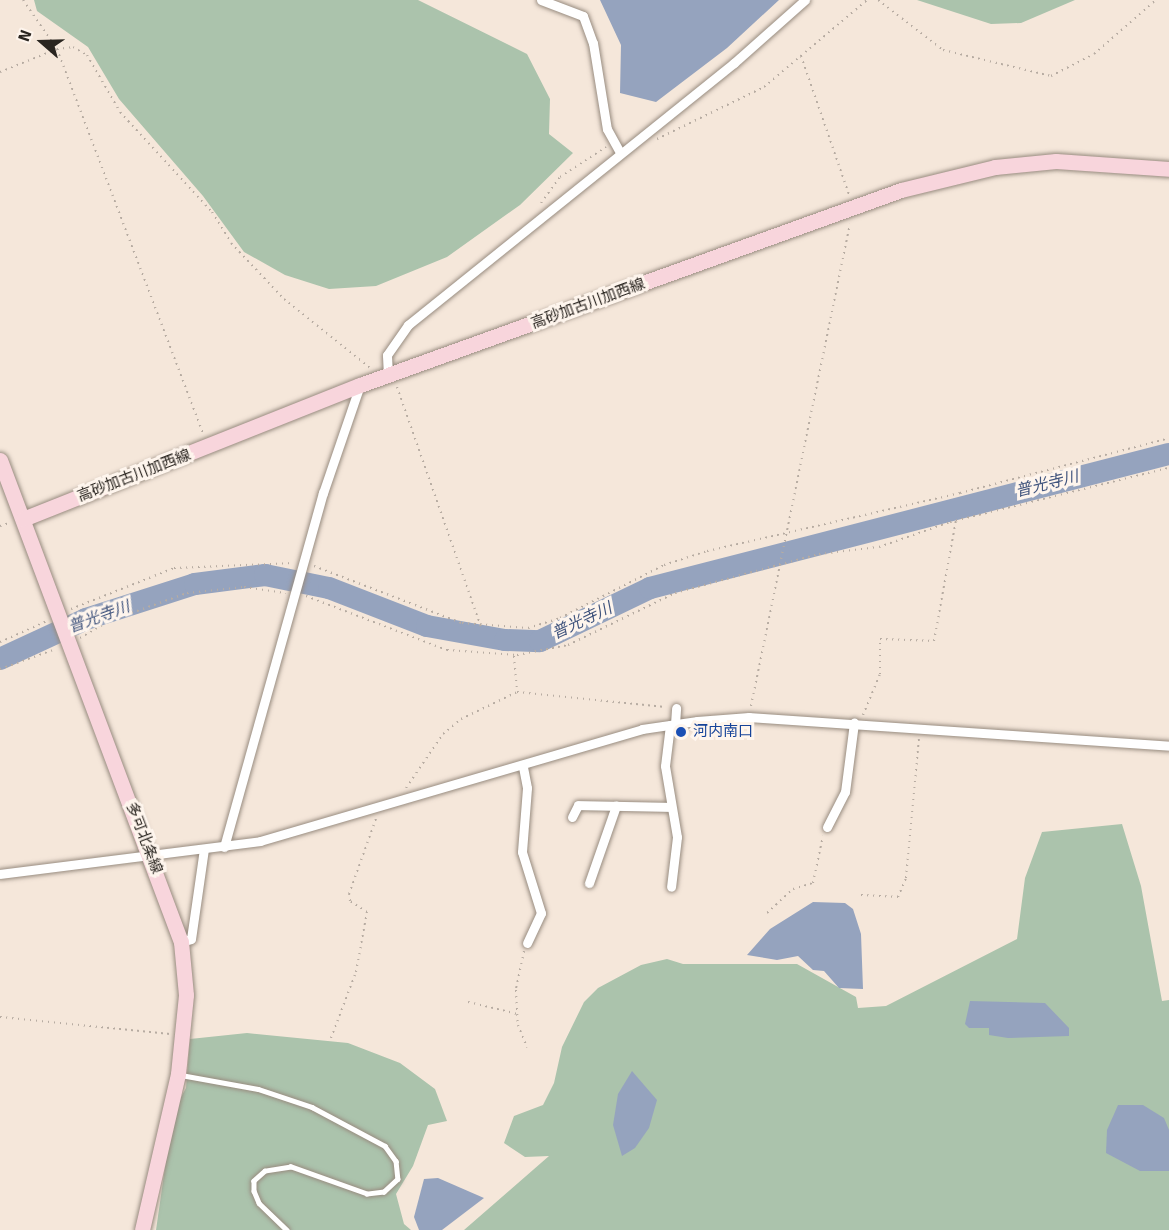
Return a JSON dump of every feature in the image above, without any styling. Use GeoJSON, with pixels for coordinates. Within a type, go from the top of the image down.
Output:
{"type":"FeatureCollection","features":[{"type":"Feature","properties":{"kind":"main road","name":"高砂加古川加西線"},"geometry":{"type":"LineString","coordinates":[[23,519],[360,385],[901,190],[995,167],[1056,161],[1169,169]]}},
{"type":"Feature","properties":{"kind":"main road","name":"多可北条線"},"geometry":{"type":"LineString","coordinates":[[0,460],[152,856],[181,942],[183,1035],[178,1074],[142,1230]]}},
{"type":"Feature","properties":{"kind":"street"},"geometry":{"type":"LineString","coordinates":[[541,0],[583,16],[593,43],[607,129],[616,146]]}},
{"type":"Feature","properties":{"kind":"street"},"geometry":{"type":"LineString","coordinates":[[385,376],[387,355],[408,325],[540,217],[616,146],[634,139],[734,63],[805,0]]}},
{"type":"Feature","properties":{"kind":"street"},"geometry":{"type":"LineString","coordinates":[[224,847],[323,493],[360,385]]}},
{"type":"Feature","properties":{"kind":"street"},"geometry":{"type":"LineString","coordinates":[[671,887],[676,829],[670,807],[665,766],[676,708]]}},
{"type":"Feature","properties":{"kind":"street"},"geometry":{"type":"LineString","coordinates":[[0,874],[224,847],[323,826],[642,729],[673,724],[749,717],[1169,746]]}},
{"type":"Feature","properties":{"kind":"street"},"geometry":{"type":"LineString","coordinates":[[827,827],[845,792],[858,723]]}},
{"type":"Feature","properties":{"kind":"street"},"geometry":{"type":"LineString","coordinates":[[523,767],[527,788],[522,852],[541,913],[527,943]]}},
{"type":"Feature","properties":{"kind":"street"},"geometry":{"type":"LineString","coordinates":[[572,817],[578,805],[670,807]]}},
{"type":"Feature","properties":{"kind":"street"},"geometry":{"type":"LineString","coordinates":[[589,883],[616,806]]}},
{"type":"Feature","properties":{"kind":"street"},"geometry":{"type":"LineString","coordinates":[[181,942],[191,939],[204,849]]}},
{"type":"Feature","properties":{"kind":"lane"},"geometry":{"type":"LineString","coordinates":[[178,1074],[258,1089],[312,1107],[385,1146],[396,1161],[398,1179],[384,1192],[367,1194],[291,1167],[265,1171],[254,1181],[254,1191],[259,1203],[287,1230]]}},
{"type":"Feature","properties":{"kind":"path"},"geometry":{"type":"LineString","coordinates":[[23,0],[57,49],[209,446]]}},
{"type":"Feature","properties":{"kind":"path"},"geometry":{"type":"LineString","coordinates":[[634,139],[644,143],[672,135],[764,87],[867,0]]}},
{"type":"Feature","properties":{"kind":"path"},"geometry":{"type":"LineString","coordinates":[[878,0],[943,50],[1052,76],[1094,54],[1156,0]]}},
{"type":"Feature","properties":{"kind":"path"},"geometry":{"type":"LineString","coordinates":[[0,72],[57,49],[73,47],[87,55],[120,112],[212,212],[231,243],[285,299],[371,368],[385,376],[481,627]]}},
{"type":"Feature","properties":{"kind":"path"},"geometry":{"type":"LineString","coordinates":[[749,717],[853,208],[801,56]]}},
{"type":"Feature","properties":{"kind":"path"},"geometry":{"type":"LineString","coordinates":[[540,217],[538,209],[560,177],[616,146]]}},
{"type":"Feature","properties":{"kind":"path"},"geometry":{"type":"LineString","coordinates":[[0,642],[174,568],[304,566],[481,627],[528,628],[560,618],[664,565],[788,531],[960,493],[1169,438]]}},
{"type":"Feature","properties":{"kind":"path"},"geometry":{"type":"LineString","coordinates":[[0,669],[69,641],[109,621],[187,593],[244,587],[308,596],[447,650],[514,655],[568,645],[675,593],[819,554],[879,547],[956,520],[1169,468]]}},
{"type":"Feature","properties":{"kind":"path"},"geometry":{"type":"LineString","coordinates":[[858,723],[880,674],[880,639],[934,641],[956,520]]}},
{"type":"Feature","properties":{"kind":"path"},"geometry":{"type":"LineString","coordinates":[[514,655],[517,692]]}},
{"type":"Feature","properties":{"kind":"path"},"geometry":{"type":"LineString","coordinates":[[402,802],[411,777],[443,734],[461,719],[517,692],[676,708]]}},
{"type":"Feature","properties":{"kind":"path"},"geometry":{"type":"LineString","coordinates":[[861,895],[898,897],[906,878],[921,728]]}},
{"type":"Feature","properties":{"kind":"path"},"geometry":{"type":"LineString","coordinates":[[331,1038],[356,972],[368,912],[350,902],[349,894],[378,808]]}},
{"type":"Feature","properties":{"kind":"path"},"geometry":{"type":"LineString","coordinates":[[767,913],[793,889],[813,884],[814,863],[827,827]]}},
{"type":"Feature","properties":{"kind":"path"},"geometry":{"type":"LineString","coordinates":[[527,943],[518,964],[518,1014],[527,1047]]}},
{"type":"Feature","properties":{"kind":"path"},"geometry":{"type":"LineString","coordinates":[[468,1002],[518,1014]]}},
{"type":"Feature","properties":{"kind":"path"},"geometry":{"type":"LineString","coordinates":[[0,1017],[183,1035]]}},
{"type":"Feature","properties":{"kind":"green space"},"geometry":{"type":"Polygon","coordinates":[[[34,0],[418,0],[527,54],[550,99],[549,134],[573,153],[520,205],[447,257],[376,286],[329,289],[285,275],[244,252],[203,196],[119,99],[88,47],[37,11],[34,0]]]}},
{"type":"Feature","properties":{"kind":"green space"},"geometry":{"type":"Polygon","coordinates":[[[917,0],[1075,0],[1021,23],[991,24],[917,0]]]}},
{"type":"Feature","properties":{"kind":"green space"},"geometry":{"type":"Polygon","coordinates":[[[1122,824],[1141,886],[1162,1001],[1169,1000],[1169,1230],[464,1230],[549,1156],[525,1157],[504,1143],[514,1116],[543,1105],[554,1083],[562,1047],[584,1002],[598,988],[641,965],[667,959],[683,964],[797,964],[856,997],[858,1008],[886,1006],[1017,939],[1025,878],[1042,832],[1122,824]]]}},
{"type":"Feature","properties":{"kind":"green space"},"geometry":{"type":"Polygon","coordinates":[[[247,1033],[348,1043],[400,1063],[435,1089],[447,1121],[428,1125],[413,1166],[396,1194],[404,1224],[411,1230],[156,1230],[173,1112],[186,1088],[190,1039],[247,1033]]]}},
{"type":"Feature","properties":{"kind":"water"},"geometry":{"type":"Polygon","coordinates":[[[600,0],[779,0],[727,48],[656,102],[620,93],[621,45],[600,0]]]}},
{"type":"Feature","properties":{"kind":"water"},"geometry":{"type":"Polygon","coordinates":[[[813,902],[845,903],[853,909],[861,934],[863,989],[839,988],[824,971],[813,970],[798,956],[777,960],[747,955],[770,929],[813,902]]]}},
{"type":"Feature","properties":{"kind":"water"},"geometry":{"type":"Polygon","coordinates":[[[970,1001],[1045,1003],[1069,1028],[1069,1036],[1008,1038],[989,1035],[989,1028],[969,1028],[965,1024],[970,1001]]]}},
{"type":"Feature","properties":{"kind":"water"},"geometry":{"type":"Polygon","coordinates":[[[632,1071],[657,1100],[649,1128],[635,1148],[622,1156],[613,1125],[618,1094],[632,1071]]]}},
{"type":"Feature","properties":{"kind":"water"},"geometry":{"type":"Polygon","coordinates":[[[1118,1105],[1143,1105],[1164,1118],[1169,1130],[1169,1171],[1140,1171],[1106,1153],[1107,1130],[1118,1105]]]}},
{"type":"Feature","properties":{"kind":"water"},"geometry":{"type":"Polygon","coordinates":[[[438,1178],[484,1198],[442,1230],[419,1230],[414,1217],[424,1179],[438,1178]]]}},
{"type":"Feature","properties":{"kind":"waterway","name":"普光寺川"},"geometry":{"type":"LineString","coordinates":[[0,659],[86,619],[195,584],[265,575],[329,588],[427,626],[505,640],[540,641],[650,588],[1169,454]]}},
{"type":"Feature","properties":{"kind":"place","name":"河内南口"},"geometry":{"type":"Point","coordinates":[681,732]}}]}
